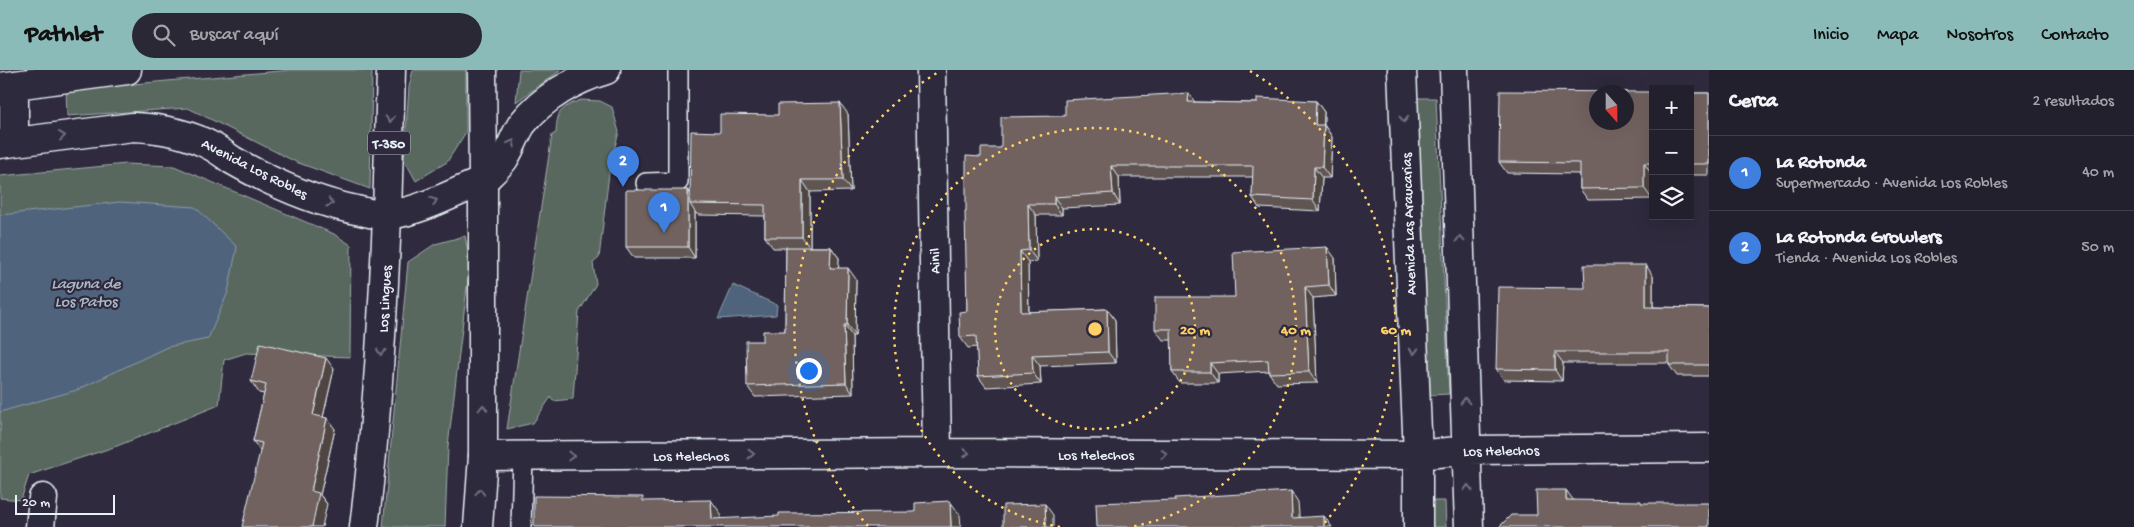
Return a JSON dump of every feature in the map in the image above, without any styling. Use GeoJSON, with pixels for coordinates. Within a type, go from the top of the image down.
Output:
{"type":"FeatureCollection","features":[{"type":"Feature","properties":{"kind":"street"},"geometry":{"type":"LineString","coordinates":[[7,143],[7,86],[126,70]]}},
{"type":"Feature","properties":{"kind":"street","name":"Los Lingues"},"geometry":{"type":"LineString","coordinates":[[364,527],[372,465],[382,340],[388,216],[391,70]]}},
{"type":"Feature","properties":{"kind":"street"},"geometry":{"type":"LineString","coordinates":[[478,527],[483,456],[482,70]]}},
{"type":"Feature","properties":{"kind":"street","name":"Avenida Los Robles"},"geometry":{"type":"LineString","coordinates":[[7,143],[133,127],[162,129],[196,138],[240,164],[312,198],[343,207],[388,216],[412,210],[483,181],[504,159],[521,125],[533,112],[552,96],[571,84],[606,70]]}},
{"type":"Feature","properties":{"kind":"street","name":"Ainil"},"geometry":{"type":"LineString","coordinates":[[931,70],[937,453]]}},
{"type":"Feature","properties":{"kind":"street","name":"Avenida Las Araucarias"},"geometry":{"type":"LineString","coordinates":[[1402,70],[1418,455],[1418,527]]}},
{"type":"Feature","properties":{"kind":"street"},"geometry":{"type":"LineString","coordinates":[[1454,70],[1469,527]]}},
{"type":"Feature","properties":{"kind":"street","name":"Los Helechos"},"geometry":{"type":"LineString","coordinates":[[483,456],[937,453],[1418,455],[1467,450],[1709,448]]}},
{"type":"Feature","properties":{"kind":"street"},"geometry":{"type":"LineString","coordinates":[[40,527],[43,498]]}},
{"type":"Feature","properties":{"kind":"lane"},"geometry":{"type":"LineString","coordinates":[[646,183],[678,182],[678,70]]}},
{"type":"Feature","properties":{"kind":"lane"},"geometry":{"type":"LineString","coordinates":[[521,527],[523,456]]}},
{"type":"Feature","properties":{"kind":"shaded area"},"geometry":{"type":"Polygon","coordinates":[[[291,70],[372,70],[370,189],[296,162],[188,108],[67,116],[66,90],[291,70]]]}},
{"type":"Feature","properties":{"kind":"shaded area"},"geometry":{"type":"Polygon","coordinates":[[[413,70],[466,70],[466,132],[447,162],[416,181],[404,159],[409,87],[413,70]]]}},
{"type":"Feature","properties":{"kind":"shaded area"},"geometry":{"type":"Polygon","coordinates":[[[519,70],[561,70],[516,102],[519,70]]]}},
{"type":"Feature","properties":{"kind":"shaded area"},"geometry":{"type":"Polygon","coordinates":[[[1417,98],[1436,98],[1449,394],[1430,395],[1417,98]]]}},
{"type":"Feature","properties":{"kind":"shaded area"},"geometry":{"type":"Polygon","coordinates":[[[581,100],[600,101],[612,107],[619,132],[610,165],[599,258],[593,263],[596,284],[579,312],[573,399],[553,401],[551,397],[533,423],[507,429],[552,135],[556,133],[557,120],[561,111],[568,105],[581,100]]]}},
{"type":"Feature","properties":{"kind":"shaded area"},"geometry":{"type":"Polygon","coordinates":[[[126,164],[174,166],[334,234],[351,245],[350,357],[246,353],[224,360],[219,405],[117,446],[29,475],[21,500],[0,498],[0,176],[126,164]]]}},
{"type":"Feature","properties":{"kind":"shaded area"},"geometry":{"type":"Polygon","coordinates":[[[465,236],[470,262],[448,446],[445,527],[383,527],[408,262],[435,244],[465,236]]]}},
{"type":"Feature","properties":{"kind":"shaded area"},"geometry":{"type":"Polygon","coordinates":[[[1431,501],[1445,501],[1446,527],[1432,527],[1431,501]]]}},
{"type":"Feature","properties":{"kind":"water","name":"Laguna de Los Patos"},"geometry":{"type":"Polygon","coordinates":[[[120,202],[195,207],[237,247],[228,292],[208,339],[167,347],[77,390],[0,412],[0,215],[120,202]]]}},
{"type":"Feature","properties":{"kind":"water"},"geometry":{"type":"Polygon","coordinates":[[[733,285],[777,305],[776,315],[718,319],[733,285]]]}},
{"type":"Feature","properties":{"kind":"building"},"geometry":{"type":"Polygon","coordinates":[[[1500,91],[1589,92],[1589,130],[1634,130],[1634,92],[1649,92],[1649,163],[1644,163],[1644,188],[1580,189],[1580,163],[1499,162],[1500,91]]]}},
{"type":"Feature","properties":{"kind":"building"},"geometry":{"type":"Polygon","coordinates":[[[1189,93],[1188,102],[1257,103],[1257,98],[1316,101],[1315,125],[1324,125],[1322,167],[1314,167],[1313,200],[1252,197],[1253,166],[1111,166],[1113,193],[1054,197],[1054,204],[1028,204],[1029,250],[1020,251],[1021,312],[1107,309],[1108,352],[1032,355],[1033,373],[978,376],[976,336],[960,337],[959,312],[967,311],[966,156],[981,157],[981,148],[1001,148],[1001,117],[1065,116],[1065,100],[1189,93]]]}},
{"type":"Feature","properties":{"kind":"building"},"geometry":{"type":"Polygon","coordinates":[[[1694,93],[1709,93],[1709,164],[1694,164],[1694,93]]]}},
{"type":"Feature","properties":{"kind":"building"},"geometry":{"type":"Polygon","coordinates":[[[840,103],[843,180],[802,180],[802,237],[765,237],[765,205],[690,204],[691,131],[720,132],[720,114],[778,115],[778,104],[840,103]]]}},
{"type":"Feature","properties":{"kind":"building"},"geometry":{"type":"Polygon","coordinates":[[[626,190],[688,190],[688,247],[626,247],[626,190]]]}},
{"type":"Feature","properties":{"kind":"building"},"geometry":{"type":"Polygon","coordinates":[[[786,247],[831,247],[830,268],[848,268],[847,325],[844,325],[846,383],[747,386],[746,341],[763,341],[763,331],[785,331],[786,247]]]}},
{"type":"Feature","properties":{"kind":"building"},"geometry":{"type":"Polygon","coordinates":[[[1327,247],[1329,285],[1305,287],[1309,372],[1269,373],[1268,360],[1210,363],[1210,372],[1172,372],[1171,329],[1155,329],[1155,297],[1235,297],[1233,252],[1327,247]]]}},
{"type":"Feature","properties":{"kind":"building"},"geometry":{"type":"Polygon","coordinates":[[[1584,265],[1646,265],[1646,307],[1709,308],[1709,365],[1669,365],[1669,352],[1555,352],[1555,370],[1496,369],[1498,287],[1585,288],[1584,265]]]}},
{"type":"Feature","properties":{"kind":"building"},"geometry":{"type":"Polygon","coordinates":[[[260,343],[326,358],[313,415],[327,418],[311,491],[319,493],[312,527],[242,527],[262,443],[253,441],[266,385],[251,381],[260,343]]]}},
{"type":"Feature","properties":{"kind":"building"},"geometry":{"type":"Polygon","coordinates":[[[1536,490],[1566,490],[1566,500],[1709,503],[1709,527],[1499,527],[1511,515],[1537,515],[1536,490]]]}},
{"type":"Feature","properties":{"kind":"building"},"geometry":{"type":"Polygon","coordinates":[[[1291,491],[1292,518],[1324,516],[1324,527],[1097,527],[1096,503],[1176,500],[1175,498],[1291,491]]]}},
{"type":"Feature","properties":{"kind":"building"},"geometry":{"type":"Polygon","coordinates":[[[534,496],[643,497],[643,501],[711,500],[712,519],[779,516],[779,513],[915,512],[915,503],[950,501],[951,527],[534,527],[534,496]]]}},
{"type":"Feature","properties":{"kind":"building"},"geometry":{"type":"Polygon","coordinates":[[[1045,504],[1046,527],[1003,527],[1003,505],[1045,504]]]}},
{"type":"Feature","properties":{"kind":"place","name":"La Rotonda Growlers"},"geometry":{"type":"Point","coordinates":[623,187]}},
{"type":"Feature","properties":{"kind":"place","name":"La Rotonda"},"geometry":{"type":"Point","coordinates":[664,233]}}]}
